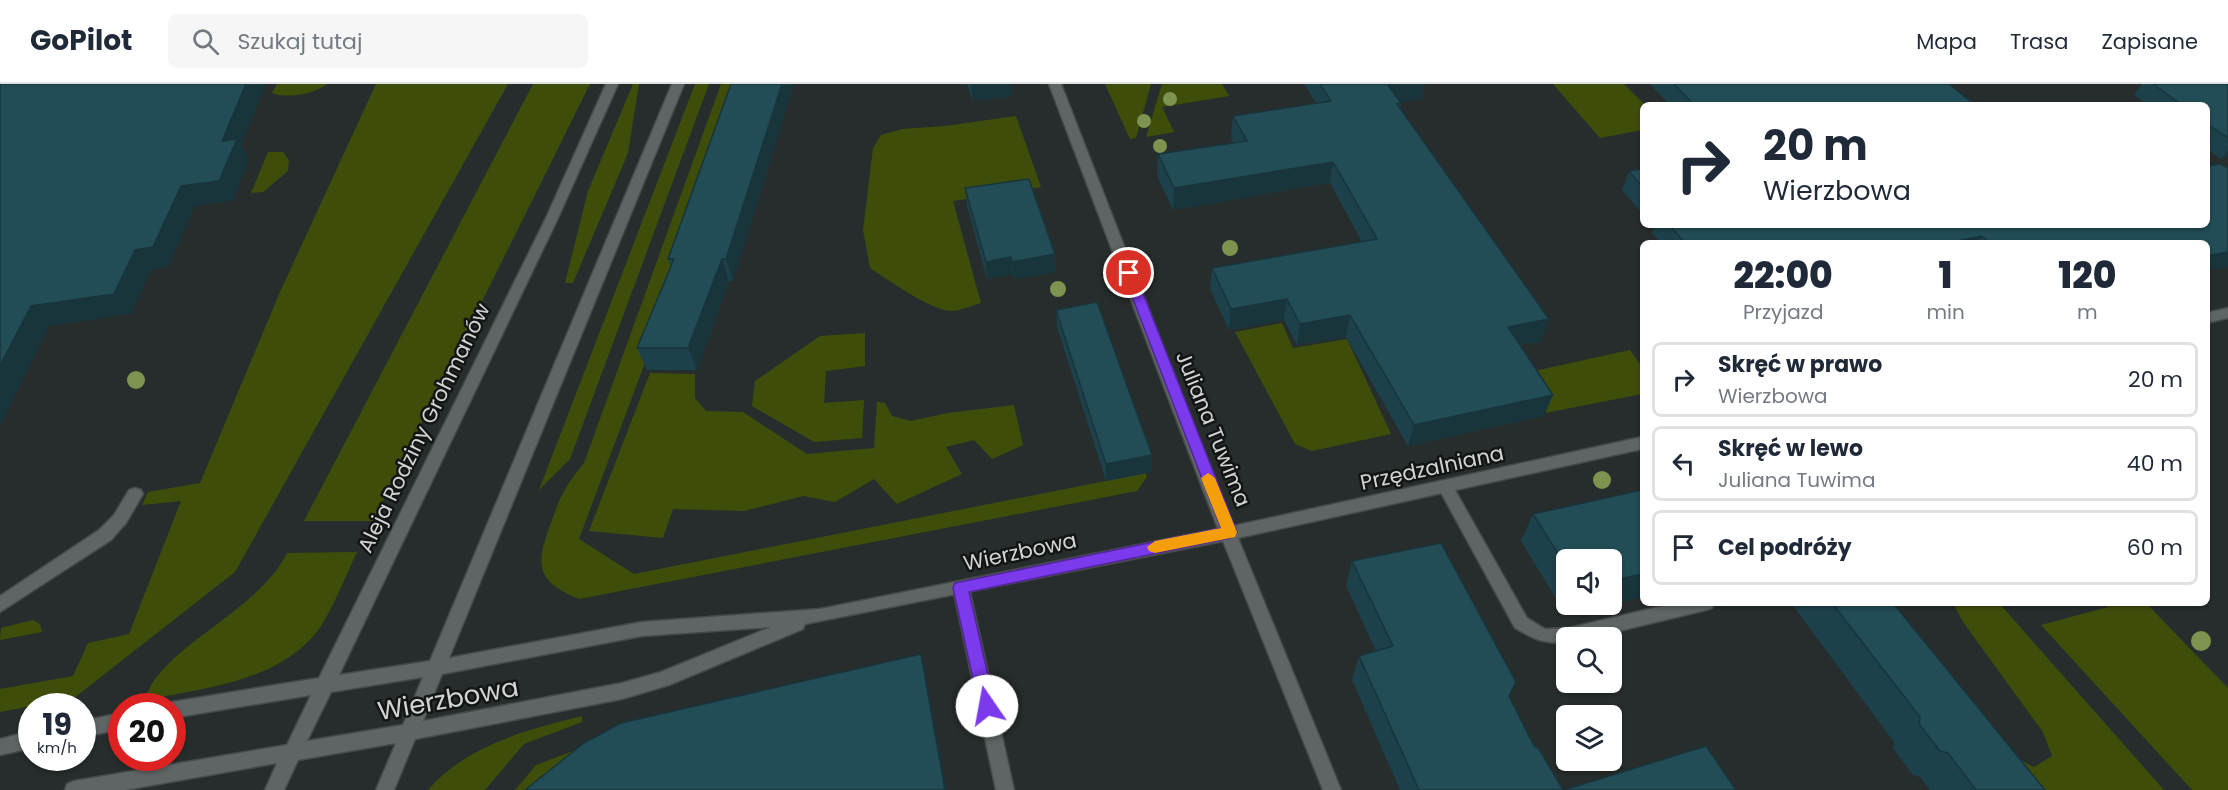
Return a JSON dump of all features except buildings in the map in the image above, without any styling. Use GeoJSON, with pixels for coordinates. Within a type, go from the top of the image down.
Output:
{"type":"FeatureCollection","features":[{"type":"Feature","properties":{"kind":"street","name":"Aleja Rodziny Grohmanów"},"geometry":{"type":"LineString","coordinates":[[274,790],[552,218],[612,84]]}},
{"type":"Feature","properties":{"kind":"street"},"geometry":{"type":"LineString","coordinates":[[385,790],[678,84]]}},
{"type":"Feature","properties":{"kind":"street","name":"Juliana Tuwima"},"geometry":{"type":"LineString","coordinates":[[1055,84],[1284,676],[1332,790]]}},
{"type":"Feature","properties":{"kind":"street"},"geometry":{"type":"LineString","coordinates":[[2210,317],[2228,314]]}},
{"type":"Feature","properties":{"kind":"street","name":"Przędzalniana"},"geometry":{"type":"LineString","coordinates":[[1230,532],[1640,443]]}},
{"type":"Feature","properties":{"kind":"street"},"geometry":{"type":"LineString","coordinates":[[1446,487],[1521,623],[1543,636],[1569,635],[1693,606]]}},
{"type":"Feature","properties":{"kind":"street"},"geometry":{"type":"LineString","coordinates":[[0,605],[105,535],[120,519],[135,494]]}},
{"type":"Feature","properties":{"kind":"street","name":"Wierzbowa"},"geometry":{"type":"LineString","coordinates":[[186,708],[437,667],[642,629],[820,616],[1230,532]]}},
{"type":"Feature","properties":{"kind":"street"},"geometry":{"type":"LineString","coordinates":[[961,588],[1005,790]]}},
{"type":"Feature","properties":{"kind":"street","name":"Wierzbowa"},"geometry":{"type":"LineString","coordinates":[[74,790],[410,732],[622,691],[663,679],[820,616]]}},
{"type":"Feature","properties":{"kind":"street"},"geometry":{"type":"LineString","coordinates":[[0,747],[18,742]]}},
{"type":"Feature","properties":{"kind":"green space"},"geometry":{"type":"Polygon","coordinates":[[[277,84],[327,84],[308,93],[286,96],[272,93],[277,84]]]}},
{"type":"Feature","properties":{"kind":"green space"},"geometry":{"type":"Polygon","coordinates":[[[376,84],[508,84],[235,572],[80,693],[18,693],[18,709],[0,712],[0,689],[73,676],[88,643],[129,634],[181,501],[142,505],[148,492],[200,483],[280,292],[376,84]]]}},
{"type":"Feature","properties":{"kind":"green space"},"geometry":{"type":"Polygon","coordinates":[[[533,84],[590,84],[373,521],[304,521],[533,84]]]}},
{"type":"Feature","properties":{"kind":"green space"},"geometry":{"type":"Polygon","coordinates":[[[633,84],[639,84],[628,153],[573,283],[565,283],[588,191],[633,84]]]}},
{"type":"Feature","properties":{"kind":"green space"},"geometry":{"type":"Polygon","coordinates":[[[695,84],[709,84],[570,459],[539,490],[695,84]]]}},
{"type":"Feature","properties":{"kind":"green space"},"geometry":{"type":"Polygon","coordinates":[[[721,84],[744,84],[676,280],[579,539],[634,574],[1146,473],[1147,477],[1137,491],[579,599],[564,592],[546,578],[541,560],[557,505],[584,463],[721,84]]]}},
{"type":"Feature","properties":{"kind":"green space"},"geometry":{"type":"Polygon","coordinates":[[[1105,84],[1151,84],[1136,138],[1130,139],[1105,84]]]}},
{"type":"Feature","properties":{"kind":"green space"},"geometry":{"type":"Polygon","coordinates":[[[1162,84],[1222,84],[1229,96],[1162,107],[1174,132],[1146,137],[1162,84]]]}},
{"type":"Feature","properties":{"kind":"green space"},"geometry":{"type":"Polygon","coordinates":[[[1553,84],[1624,84],[1642,102],[1640,102],[1640,130],[1600,138],[1553,84]]]}},
{"type":"Feature","properties":{"kind":"green space"},"geometry":{"type":"Polygon","coordinates":[[[1016,116],[1041,187],[953,201],[981,303],[954,311],[935,307],[870,268],[863,230],[873,148],[881,135],[902,129],[945,126],[1016,116]]]}},
{"type":"Feature","properties":{"kind":"green space"},"geometry":{"type":"Polygon","coordinates":[[[268,152],[283,152],[289,160],[288,171],[263,192],[251,193],[268,152]]]}},
{"type":"Feature","properties":{"kind":"green space"},"geometry":{"type":"Polygon","coordinates":[[[1282,323],[1293,348],[1347,339],[1391,434],[1312,451],[1295,444],[1235,332],[1282,323]]]}},
{"type":"Feature","properties":{"kind":"green space"},"geometry":{"type":"Polygon","coordinates":[[[865,333],[865,366],[826,371],[824,403],[864,400],[862,438],[814,442],[752,406],[755,381],[820,336],[865,333]]]}},
{"type":"Feature","properties":{"kind":"green space"},"geometry":{"type":"Polygon","coordinates":[[[1630,350],[1640,364],[1640,394],[1545,413],[1520,374],[1630,350]]]}},
{"type":"Feature","properties":{"kind":"green space"},"geometry":{"type":"Polygon","coordinates":[[[650,373],[695,374],[695,398],[706,411],[743,412],[807,454],[874,448],[877,402],[885,403],[892,416],[910,421],[948,413],[1014,405],[1023,445],[992,459],[974,440],[946,447],[962,474],[897,504],[874,479],[835,502],[803,496],[744,511],[673,509],[663,538],[589,531],[650,373]]]}},
{"type":"Feature","properties":{"kind":"green space"},"geometry":{"type":"Polygon","coordinates":[[[357,552],[323,623],[307,642],[288,658],[267,670],[243,679],[182,693],[148,693],[154,681],[169,663],[254,594],[273,575],[287,553],[357,552]]]}},
{"type":"Feature","properties":{"kind":"green space"},"geometry":{"type":"Polygon","coordinates":[[[1955,606],[2002,606],[2164,790],[2001,790],[1993,746],[2034,767],[2052,756],[2043,732],[1963,622],[1955,606]]]}},
{"type":"Feature","properties":{"kind":"green space"},"geometry":{"type":"Polygon","coordinates":[[[2149,606],[2228,688],[2228,790],[2192,790],[2041,625],[2108,607],[2149,606]]]}},
{"type":"Feature","properties":{"kind":"green space"},"geometry":{"type":"Polygon","coordinates":[[[33,620],[40,624],[42,632],[0,640],[1,628],[33,620]]]}},
{"type":"Feature","properties":{"kind":"green space"},"geometry":{"type":"Polygon","coordinates":[[[582,716],[582,722],[524,744],[485,790],[428,790],[461,761],[499,741],[582,716]]]}},
{"type":"Feature","properties":{"kind":"green space"},"geometry":{"type":"Polygon","coordinates":[[[641,725],[578,790],[515,790],[536,765],[641,725]]]}},
{"type":"Feature","properties":{"kind":"slow traffic"},"geometry":{"type":"LineString","coordinates":[[1155,547],[1230,532],[1208,478]]}},
{"type":"Feature","properties":{"kind":"route"},"geometry":{"type":"LineString","coordinates":[[987,706],[961,588],[1230,532],[1129,273]]}}]}
